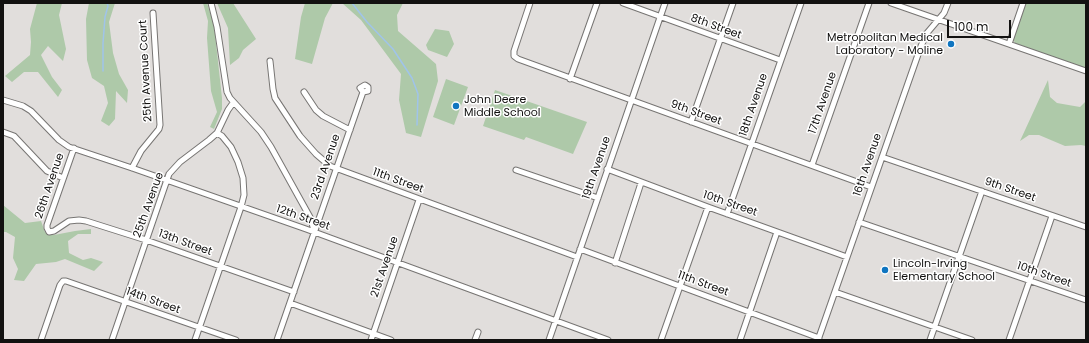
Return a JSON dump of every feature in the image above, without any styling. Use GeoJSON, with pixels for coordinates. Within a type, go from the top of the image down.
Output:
{"type":"FeatureCollection","features":[{"type":"Feature","properties":{"kind":"street"},"geometry":{"type":"LineString","coordinates":[[211,3],[221,47],[227,92],[233,103],[261,132],[311,219],[314,232]]}},
{"type":"Feature","properties":{"kind":"street","name":"9th Street"},"geometry":{"type":"LineString","coordinates":[[530,3],[514,51],[514,56],[518,59],[871,187]]}},
{"type":"Feature","properties":{"kind":"street"},"geometry":{"type":"LineString","coordinates":[[570,79],[597,3]]}},
{"type":"Feature","properties":{"kind":"street","name":"8th Street"},"geometry":{"type":"LineString","coordinates":[[623,3],[780,60]]}},
{"type":"Feature","properties":{"kind":"street","name":"19th Avenue"},"geometry":{"type":"LineString","coordinates":[[549,340],[665,3]]}},
{"type":"Feature","properties":{"kind":"street"},"geometry":{"type":"LineString","coordinates":[[691,122],[733,3]]}},
{"type":"Feature","properties":{"kind":"street","name":"18th Avenue"},"geometry":{"type":"LineString","coordinates":[[727,214],[801,3]]}},
{"type":"Feature","properties":{"kind":"street","name":"17th Avenue"},"geometry":{"type":"LineString","coordinates":[[812,165],[869,3]]}},
{"type":"Feature","properties":{"kind":"street"},"geometry":{"type":"LineString","coordinates":[[892,3],[1086,71]]}},
{"type":"Feature","properties":{"kind":"street","name":"16th Avenue"},"geometry":{"type":"LineString","coordinates":[[819,339],[923,42],[927,33],[944,13],[948,3]]}},
{"type":"Feature","properties":{"kind":"street"},"geometry":{"type":"LineString","coordinates":[[1009,44],[1023,3]]}},
{"type":"Feature","properties":{"kind":"street","name":"25th Avenue Court"},"geometry":{"type":"LineString","coordinates":[[132,168],[141,151],[159,129],[160,125],[153,13]]}},
{"type":"Feature","properties":{"kind":"street","name":"11th Street"},"geometry":{"type":"LineString","coordinates":[[270,61],[275,98],[282,111],[310,148],[326,163],[336,169],[577,257]]}},
{"type":"Feature","properties":{"kind":"street"},"geometry":{"type":"LineString","coordinates":[[304,92],[316,110],[323,116],[350,130]]}},
{"type":"Feature","properties":{"kind":"street","name":"23rd Avenue"},"geometry":{"type":"LineString","coordinates":[[277,340],[363,92]]}},
{"type":"Feature","properties":{"kind":"street","name":"12th Street"},"geometry":{"type":"LineString","coordinates":[[3,100],[23,106],[31,111],[62,144],[314,232],[608,340]]}},
{"type":"Feature","properties":{"kind":"street","name":"25th Avenue"},"geometry":{"type":"LineString","coordinates":[[112,340],[166,180],[180,162],[217,132],[233,103]]}},
{"type":"Feature","properties":{"kind":"street"},"geometry":{"type":"LineString","coordinates":[[3,132],[14,136],[47,171],[63,178]]}},
{"type":"Feature","properties":{"kind":"street"},"geometry":{"type":"LineString","coordinates":[[195,340],[244,195],[238,162],[231,147],[217,132]]}},
{"type":"Feature","properties":{"kind":"street","name":"26th Avenue"},"geometry":{"type":"LineString","coordinates":[[48,230],[47,225],[74,148]]}},
{"type":"Feature","properties":{"kind":"street","name":"9th Street"},"geometry":{"type":"LineString","coordinates":[[882,157],[1086,227]]}},
{"type":"Feature","properties":{"kind":"street","name":"10th Street"},"geometry":{"type":"LineString","coordinates":[[607,169],[708,208],[847,257]]}},
{"type":"Feature","properties":{"kind":"street"},"geometry":{"type":"LineString","coordinates":[[516,170],[598,198]]}},
{"type":"Feature","properties":{"kind":"street"},"geometry":{"type":"LineString","coordinates":[[615,263],[642,183]]}},
{"type":"Feature","properties":{"kind":"street"},"geometry":{"type":"LineString","coordinates":[[930,340],[982,191]]}},
{"type":"Feature","properties":{"kind":"street","name":"21st Avenue"},"geometry":{"type":"LineString","coordinates":[[371,340],[419,200]]}},
{"type":"Feature","properties":{"kind":"street"},"geometry":{"type":"LineString","coordinates":[[661,340],[708,208]]}},
{"type":"Feature","properties":{"kind":"street"},"geometry":{"type":"LineString","coordinates":[[1009,340],[1052,216]]}},
{"type":"Feature","properties":{"kind":"street","name":"13th Street"},"geometry":{"type":"LineString","coordinates":[[48,230],[52,232],[70,221],[79,220],[104,226],[294,292]]}},
{"type":"Feature","properties":{"kind":"street","name":"10th Street"},"geometry":{"type":"LineString","coordinates":[[859,222],[1086,300]]}},
{"type":"Feature","properties":{"kind":"street"},"geometry":{"type":"LineString","coordinates":[[740,340],[777,232]]}},
{"type":"Feature","properties":{"kind":"street","name":"11th Street"},"geometry":{"type":"LineString","coordinates":[[580,249],[819,339]]}},
{"type":"Feature","properties":{"kind":"street","name":"14th Street"},"geometry":{"type":"LineString","coordinates":[[41,340],[63,281],[71,281],[236,340]]}},
{"type":"Feature","properties":{"kind":"street"},"geometry":{"type":"LineString","coordinates":[[835,292],[972,340]]}},
{"type":"Feature","properties":{"kind":"street"},"geometry":{"type":"LineString","coordinates":[[290,303],[391,340]]}},
{"type":"Feature","properties":{"kind":"street"},"geometry":{"type":"LineString","coordinates":[[475,340],[478,332]]}},
{"type":"Feature","properties":{"kind":"green space"},"geometry":{"type":"Polygon","coordinates":[[[37,3],[62,3],[59,15],[66,49],[63,61],[48,46],[41,55],[52,77],[62,90],[58,97],[38,72],[24,72],[12,82],[5,76],[30,55],[30,29],[37,3]]]}},
{"type":"Feature","properties":{"kind":"green space"},"geometry":{"type":"Polygon","coordinates":[[[89,3],[115,3],[109,22],[113,53],[119,74],[128,90],[127,103],[116,91],[115,119],[109,126],[101,121],[108,103],[104,86],[92,78],[87,60],[86,19],[89,3]]]}},
{"type":"Feature","properties":{"kind":"green space"},"geometry":{"type":"Polygon","coordinates":[[[203,3],[207,3],[214,25],[222,98],[222,109],[214,129],[210,127],[217,112],[211,91],[207,38],[208,21],[203,3]]]}},
{"type":"Feature","properties":{"kind":"green space"},"geometry":{"type":"Polygon","coordinates":[[[217,3],[233,3],[256,39],[243,50],[239,58],[230,65],[228,28],[217,3]]]}},
{"type":"Feature","properties":{"kind":"green space"},"geometry":{"type":"Polygon","coordinates":[[[305,3],[333,3],[325,18],[312,64],[295,59],[301,17],[305,3]]]}},
{"type":"Feature","properties":{"kind":"green space"},"geometry":{"type":"Polygon","coordinates":[[[342,3],[403,3],[397,15],[398,31],[436,64],[438,81],[421,137],[406,133],[399,100],[401,74],[361,20],[342,3]]]}},
{"type":"Feature","properties":{"kind":"green space"},"geometry":{"type":"Polygon","coordinates":[[[1026,3],[1086,3],[1086,69],[1015,43],[1013,39],[1014,35],[1026,3]]]}},
{"type":"Feature","properties":{"kind":"green space"},"geometry":{"type":"Polygon","coordinates":[[[435,29],[449,31],[454,44],[447,57],[428,50],[426,45],[435,29]]]}},
{"type":"Feature","properties":{"kind":"green space"},"geometry":{"type":"Polygon","coordinates":[[[446,79],[468,87],[454,125],[433,117],[446,79]]]}},
{"type":"Feature","properties":{"kind":"green space"},"geometry":{"type":"Polygon","coordinates":[[[1048,80],[1050,97],[1057,103],[1080,107],[1086,101],[1086,146],[1065,146],[1039,135],[1029,135],[1020,141],[1048,80]]]}},
{"type":"Feature","properties":{"kind":"green space"},"geometry":{"type":"Polygon","coordinates":[[[495,90],[587,122],[573,154],[526,137],[524,140],[483,126],[495,90]]]}},
{"type":"Feature","properties":{"kind":"green space"},"geometry":{"type":"Polygon","coordinates":[[[3,205],[25,223],[41,221],[45,232],[54,235],[91,229],[91,234],[78,234],[68,241],[69,253],[83,260],[91,258],[103,262],[94,271],[65,259],[56,262],[36,264],[24,281],[14,280],[18,269],[13,258],[15,237],[3,232],[3,205]]]}},
{"type":"Feature","properties":{"kind":"waterway"},"geometry":{"type":"LineString","coordinates":[[103,71],[103,43],[105,17],[108,6],[107,3]]}},
{"type":"Feature","properties":{"kind":"waterway"},"geometry":{"type":"LineString","coordinates":[[352,3],[367,22],[393,49],[412,78],[418,94],[417,125]]}},
{"type":"Feature","properties":{"kind":"place","name":"Metropolitan Medical Laboratory - Moline"},"geometry":{"type":"Point","coordinates":[951,44]}},
{"type":"Feature","properties":{"kind":"place","name":"John Deere Middle School"},"geometry":{"type":"Point","coordinates":[456,106]}},
{"type":"Feature","properties":{"kind":"place","name":"Lincoln-Irving Elementary School"},"geometry":{"type":"Point","coordinates":[885,270]}}]}
